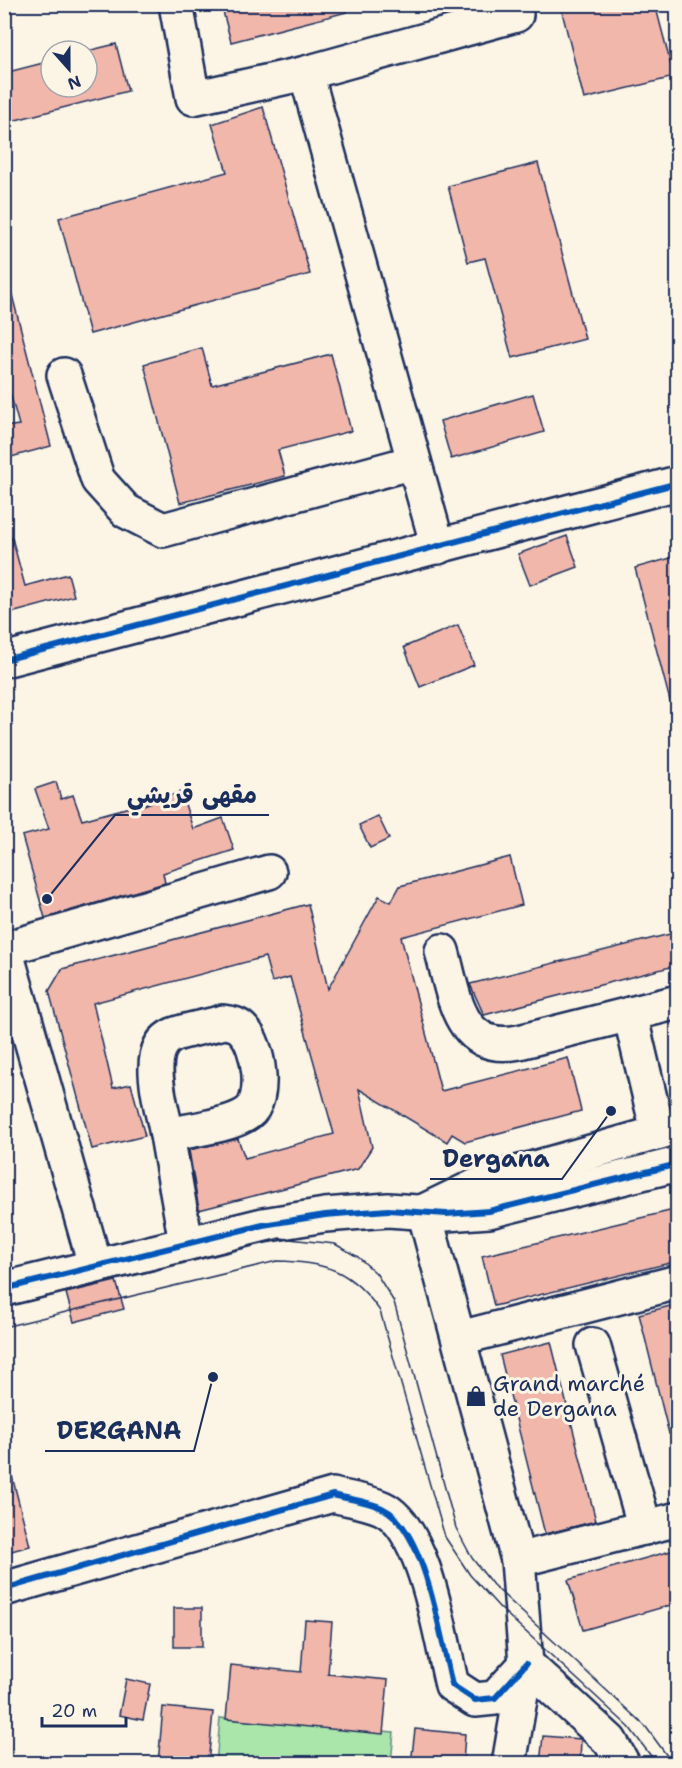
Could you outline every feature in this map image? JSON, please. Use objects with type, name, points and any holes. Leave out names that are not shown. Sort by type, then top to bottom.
[{"type":"street","points":[[176,4],[194,98],[306,73],[516,15],[515,4]]},
{"type":"street","points":[[306,73],[438,547]]},
{"type":"street","points":[[64,375],[98,480],[126,511],[163,530],[414,462]]},
{"type":"street","points":[[4,660],[678,483]]},
{"type":"street","points":[[85,1268],[5,948],[269,872]]},
{"type":"street","points":[[442,951],[461,1016],[467,1027],[485,1041],[508,1044],[678,1002]]},
{"type":"street","points":[[424,1211],[482,1183],[668,1129],[630,1014]]},
{"type":"street","points":[[4,1029],[85,1268]]},
{"type":"street","points":[[167,1136],[186,1243]]},
{"type":"street","points":[[4,1289],[263,1225],[325,1215],[388,1210],[446,1214],[489,1211],[678,1164]]},
{"type":"street","points":[[424,1211],[518,1560],[526,1664],[509,1764]]},
{"type":"street","points":[[460,1338],[678,1282]]},
{"type":"street","points":[[593,1345],[645,1528]]},
{"type":"street","points":[[4,1589],[333,1495],[384,1508],[408,1533],[421,1558],[452,1685],[475,1700],[495,1698],[526,1664]]},
{"type":"street","points":[[518,1560],[678,1519]]},
{"type":"street","points":[[526,1664],[610,1741],[623,1764]]},
{"type":"green space","points":[[220,1718],[394,1732],[391,1763],[216,1764]]},
{"type":"building","points":[[221,4],[346,4],[347,12],[231,42]]},
{"type":"building","points":[[560,4],[655,4],[674,77],[584,99]]},
{"type":"building","points":[[116,44],[128,91],[99,98],[99,48]]},
{"type":"building","points":[[39,64],[39,99],[97,99],[4,123],[4,73]]},
{"type":"building","points":[[263,107],[310,274],[90,334],[59,218],[227,172],[212,124]]},
{"type":"building","points":[[538,163],[585,339],[512,358],[485,258],[468,262],[448,186]]},
{"type":"building","points":[[11,291],[51,446],[4,459],[4,427],[19,425],[4,371],[4,292]]},
{"type":"building","points":[[202,348],[212,385],[331,354],[351,431],[278,450],[285,476],[180,503],[144,364]]},
{"type":"building","points":[[533,394],[544,432],[451,459],[440,421]]},
{"type":"building","points":[[567,536],[578,567],[530,585],[518,554]]},
{"type":"building","points":[[12,538],[25,586],[68,574],[74,596],[4,615],[4,539]]},
{"type":"building","points":[[678,556],[678,700],[670,701],[635,568]]},
{"type":"building","points":[[458,625],[474,665],[420,687],[404,647]]},
{"type":"building","points":[[56,782],[61,799],[73,795],[82,820],[144,803],[144,805],[181,792],[193,829],[223,818],[234,850],[163,873],[165,883],[45,918],[22,836],[49,829],[35,789]]},
{"type":"building","points":[[378,816],[389,839],[370,848],[359,825]]},
{"type":"building","points":[[510,857],[522,905],[401,937],[441,1091],[568,1058],[581,1111],[465,1142],[452,1134],[447,1142],[359,1089],[372,1147],[358,1169],[199,1210],[189,1150],[238,1139],[245,1158],[334,1134],[290,977],[272,982],[265,957],[93,1003],[113,1088],[131,1084],[145,1136],[92,1149],[49,991],[62,969],[308,904],[328,989],[379,896],[391,902],[400,886]]},
{"type":"building","points":[[678,932],[678,965],[484,1015],[470,984]]},
{"type":"building","points":[[678,1209],[678,1261],[494,1306],[482,1256]]},
{"type":"building","points":[[116,1281],[124,1309],[74,1322],[66,1293]]},
{"type":"building","points":[[678,1304],[678,1433],[669,1434],[639,1314]]},
{"type":"building","points":[[551,1342],[596,1521],[545,1534],[500,1355]]},
{"type":"building","points":[[12,1476],[30,1546],[4,1553],[4,1477]]},
{"type":"building","points":[[678,1549],[678,1603],[583,1630],[568,1580]]},
{"type":"building","points":[[174,1608],[202,1608],[202,1647],[174,1647]]},
{"type":"building","points":[[305,1620],[332,1622],[328,1674],[388,1680],[383,1734],[226,1719],[231,1665],[301,1672]]},
{"type":"building","points":[[126,1679],[150,1684],[143,1720],[119,1715]]},
{"type":"building","points":[[163,1707],[213,1712],[208,1764],[158,1764]]},
{"type":"building","points":[[415,1729],[465,1734],[463,1764],[411,1764]]},
{"type":"building","points":[[543,1736],[581,1739],[580,1764],[540,1764]]},
{"type":"tram line","points":[[4,1307],[280,1238],[335,1244],[358,1257],[376,1273],[394,1302],[456,1528],[472,1558],[493,1585],[646,1727],[673,1764]]},
{"type":"tram line","points":[[4,1327],[277,1261],[310,1263],[348,1277],[359,1286],[380,1311],[445,1537],[470,1575],[500,1608],[629,1727],[657,1764]]},
{"type":"cycle path","points":[[4,660],[678,483]]},
{"type":"cycle path","points":[[4,1289],[263,1225],[325,1215],[388,1210],[446,1214],[489,1211],[678,1164]]},
{"type":"cycle path","points":[[4,1589],[333,1495],[382,1508],[397,1520],[410,1538],[421,1561],[437,1615],[452,1685],[475,1700],[495,1698],[526,1664]]},
{"type":"place","name":"مقهى قريشي","points":[[47,899]]},
{"type":"place","name":"Dergana","points":[[611,1111]]},
{"type":"place","name":"DERGANA","points":[[213,1377]]},
{"type":"place","name":"Grand marché de Dergana","points":[[476,1396]]}]
